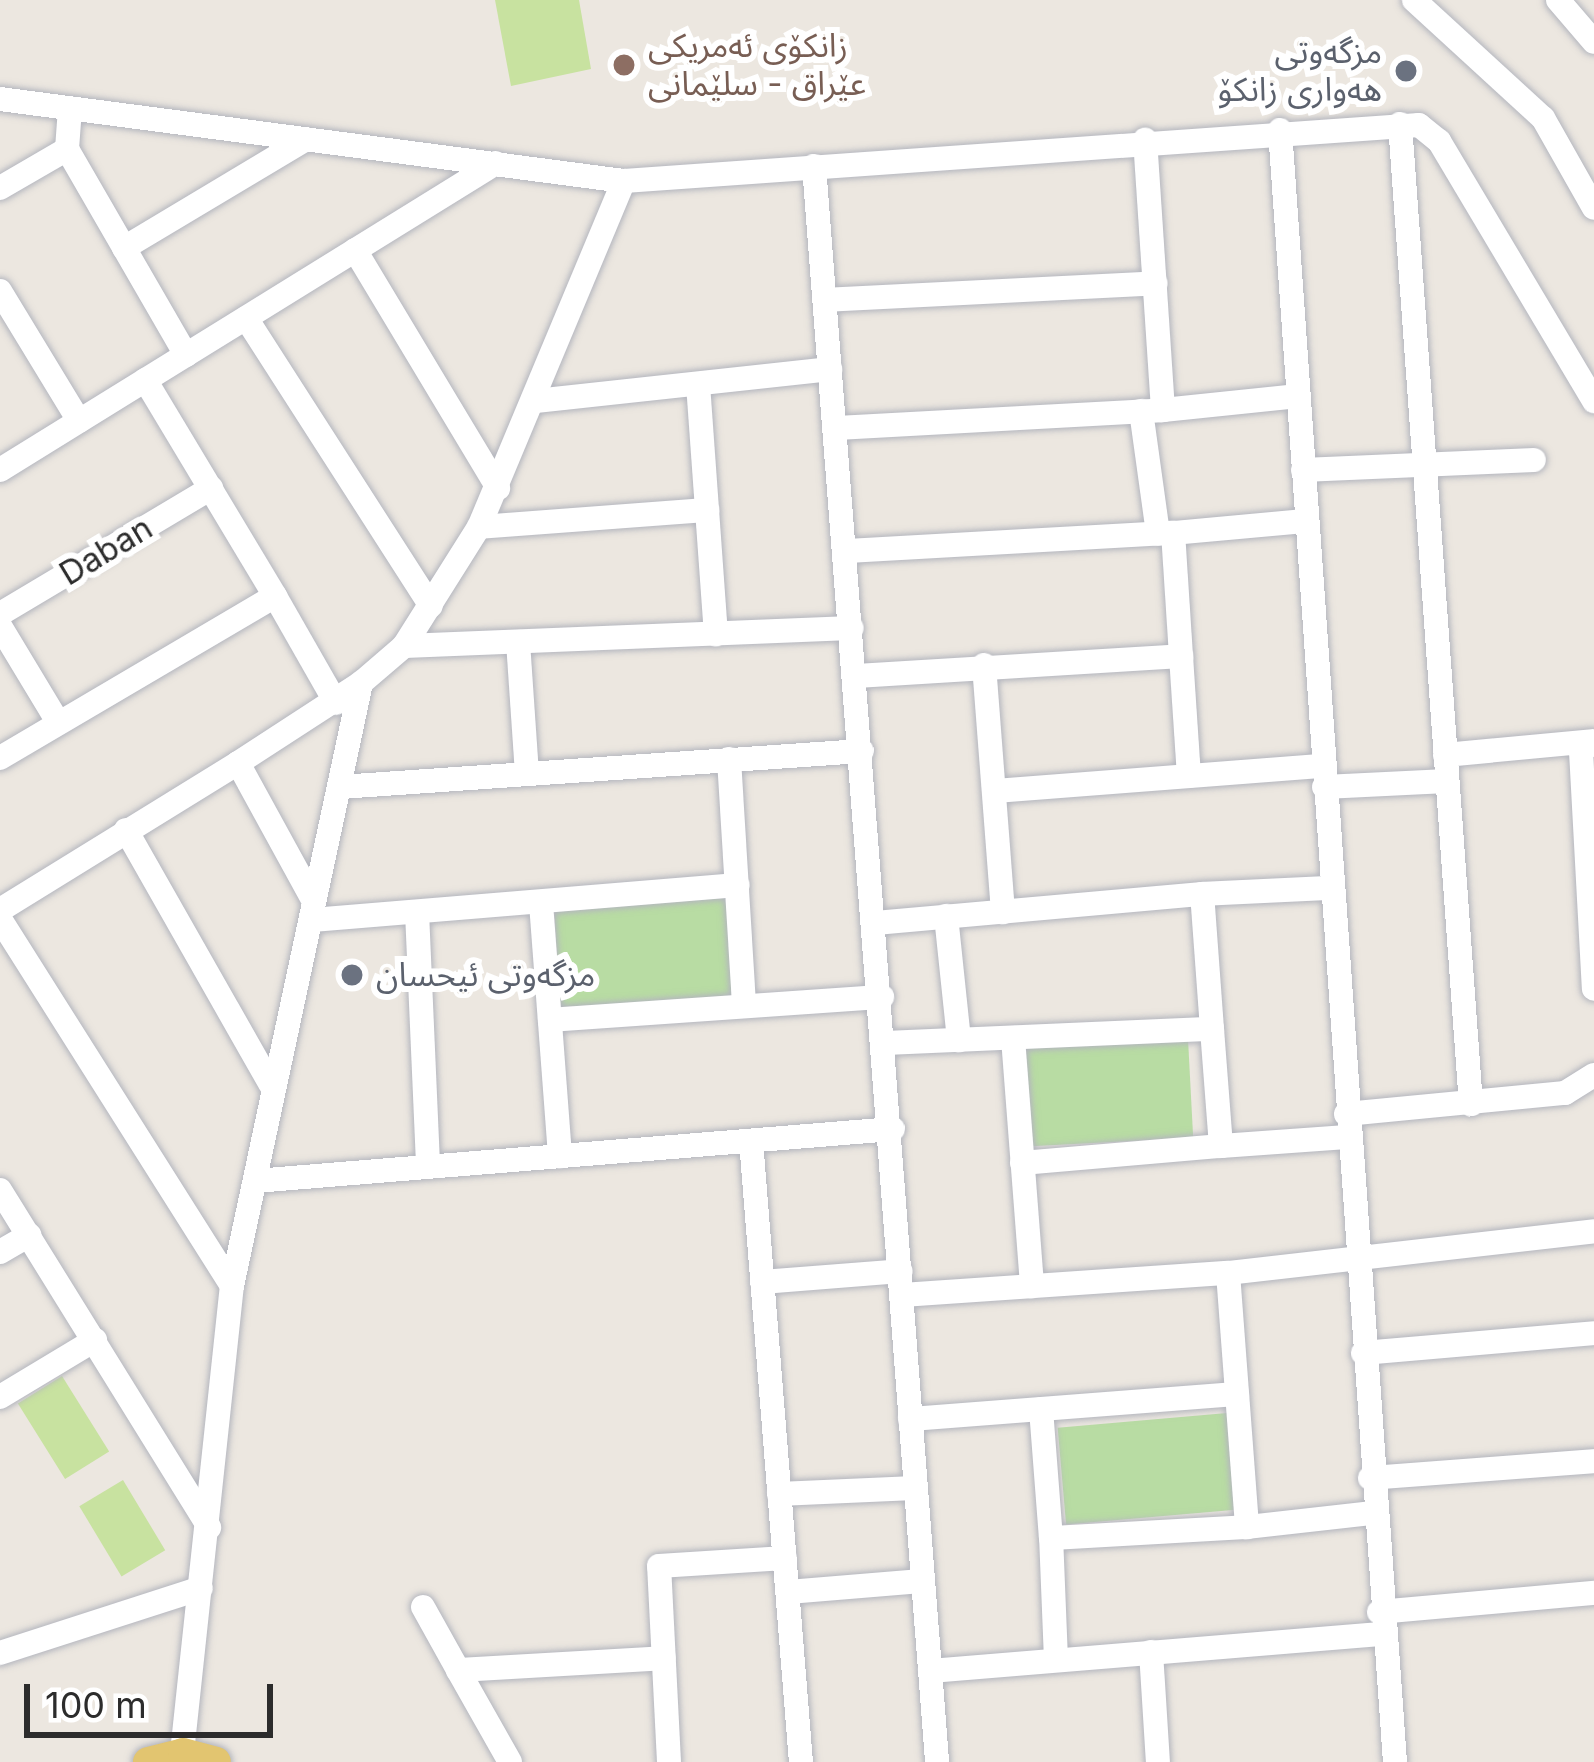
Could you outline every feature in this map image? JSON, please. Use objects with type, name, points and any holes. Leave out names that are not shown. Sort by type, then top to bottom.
[{"type":"main road","points":[[148,1762],[182,1757],[216,1762]]},
{"type":"street","points":[[1414,0],[1543,118],[1594,208]]},
{"type":"street","points":[[1558,0],[1594,42]]},
{"type":"street","points":[[0,99],[624,181],[1280,130],[1400,124],[1427,128],[1594,401]]},
{"type":"street","points":[[70,108],[68,149],[185,355]]},
{"type":"street","points":[[1400,124],[1472,1105]]},
{"type":"street","points":[[1280,130],[1372,1513],[1395,1762]]},
{"type":"street","points":[[124,248],[306,139]]},
{"type":"street","points":[[1145,140],[1156,283],[1152,411],[1181,656],[1189,776]]},
{"type":"street","points":[[0,188],[68,149]]},
{"type":"street","points":[[0,470],[496,163]]},
{"type":"street","points":[[814,166],[893,1129],[914,1488],[937,1762]]},
{"type":"street","points":[[232,1286],[0,914],[126,830],[336,703],[404,646],[498,488],[624,181]]},
{"type":"street","points":[[355,250],[498,488]]},
{"type":"street","points":[[825,300],[1156,283]]},
{"type":"street","points":[[0,291],[8,321],[79,421]]},
{"type":"street","points":[[246,318],[431,607]]},
{"type":"street","points":[[536,401],[830,369]]},
{"type":"street","points":[[145,380],[336,703]]},
{"type":"street","points":[[698,384],[716,634]]},
{"type":"street","points":[[836,428],[1152,411],[1298,396]]},
{"type":"street","points":[[1303,470],[1534,460]]},
{"type":"street","name":"Daban","points":[[0,614],[211,488]]},
{"type":"street","points":[[478,527],[707,510]]},
{"type":"street","points":[[845,551],[1166,534],[1306,521]]},
{"type":"street","points":[[0,758],[275,596]]},
{"type":"street","points":[[0,626],[58,722]]},
{"type":"street","points":[[404,646],[852,628]]},
{"type":"street","points":[[518,642],[527,775]]},
{"type":"street","points":[[856,676],[1181,656]]},
{"type":"street","points":[[984,665],[1004,912]]},
{"type":"street","points":[[182,1757],[232,1286],[270,1084],[313,911],[361,683]]},
{"type":"street","points":[[995,791],[1189,776],[1323,777],[1446,768],[1593,741]]},
{"type":"street","points":[[1593,741],[1581,751],[1594,989]]},
{"type":"street","points":[[340,787],[862,751]]},
{"type":"street","points":[[729,759],[744,1006]]},
{"type":"street","points":[[238,763],[313,911]]},
{"type":"street","points":[[126,830],[270,1084]]},
{"type":"street","points":[[313,911],[417,912],[738,885]]},
{"type":"street","points":[[876,923],[1202,894],[1331,888]]},
{"type":"street","points":[[1202,894],[1221,1146]]},
{"type":"street","points":[[541,903],[560,1156]]},
{"type":"street","points":[[417,912],[428,1167]]},
{"type":"street","points":[[946,916],[959,1040]]},
{"type":"street","points":[[550,1020],[882,997]]},
{"type":"street","points":[[886,1043],[1213,1029]]},
{"type":"street","points":[[1012,1038],[1032,1286]]},
{"type":"street","points":[[1022,1163],[1221,1146],[1565,1094],[1594,1075]]},
{"type":"street","points":[[255,1181],[893,1129]]},
{"type":"street","points":[[751,1141],[801,1762]]},
{"type":"street","points":[[0,1190],[209,1527]]},
{"type":"street","points":[[762,1282],[1032,1286],[1228,1273],[1357,1253],[1594,1231]]},
{"type":"street","points":[[0,1252],[30,1234]]},
{"type":"street","points":[[1228,1273],[1247,1527]]},
{"type":"street","points":[[1363,1353],[1594,1333]]},
{"type":"street","points":[[0,1397],[95,1340]]},
{"type":"street","points":[[910,1419],[1237,1394]]},
{"type":"street","points":[[1041,1409],[1056,1660]]},
{"type":"street","points":[[1370,1478],[1594,1461]]},
{"type":"street","points":[[779,1494],[914,1488]]},
{"type":"street","points":[[1052,1538],[1247,1527],[1372,1513]]},
{"type":"street","points":[[669,1762],[659,1566],[784,1558]]},
{"type":"street","points":[[788,1592],[922,1581]]},
{"type":"street","points":[[0,1653],[201,1588]]},
{"type":"street","points":[[930,1671],[1151,1652],[1594,1593]]},
{"type":"street","points":[[423,1606],[510,1762]]},
{"type":"street","points":[[1151,1652],[1158,1762]]},
{"type":"street","points":[[458,1670],[664,1658]]},
{"type":"green space","points":[[495,0],[579,0],[591,69],[511,86]]},
{"type":"green space","points":[[728,898],[733,998],[559,1007],[554,907]]},
{"type":"green space","points":[[1188,1039],[1193,1138],[1026,1147],[1021,1048]]},
{"type":"green space","points":[[62,1376],[109,1451],[65,1479],[18,1404]]},
{"type":"green space","points":[[1227,1413],[1235,1510],[1066,1524],[1058,1428]]},
{"type":"green space","points":[[123,1480],[165,1550],[122,1577],[79,1506]]},
{"type":"place","name":"زانکۆی ئەمریکی عێراق - سلێمانی","points":[[624,65]]},
{"type":"place","name":"مزگەوتی هەواری زانکۆ","points":[[1406,71]]},
{"type":"place","name":"مزگەوتی ئیحسان","points":[[352,975]]}]
